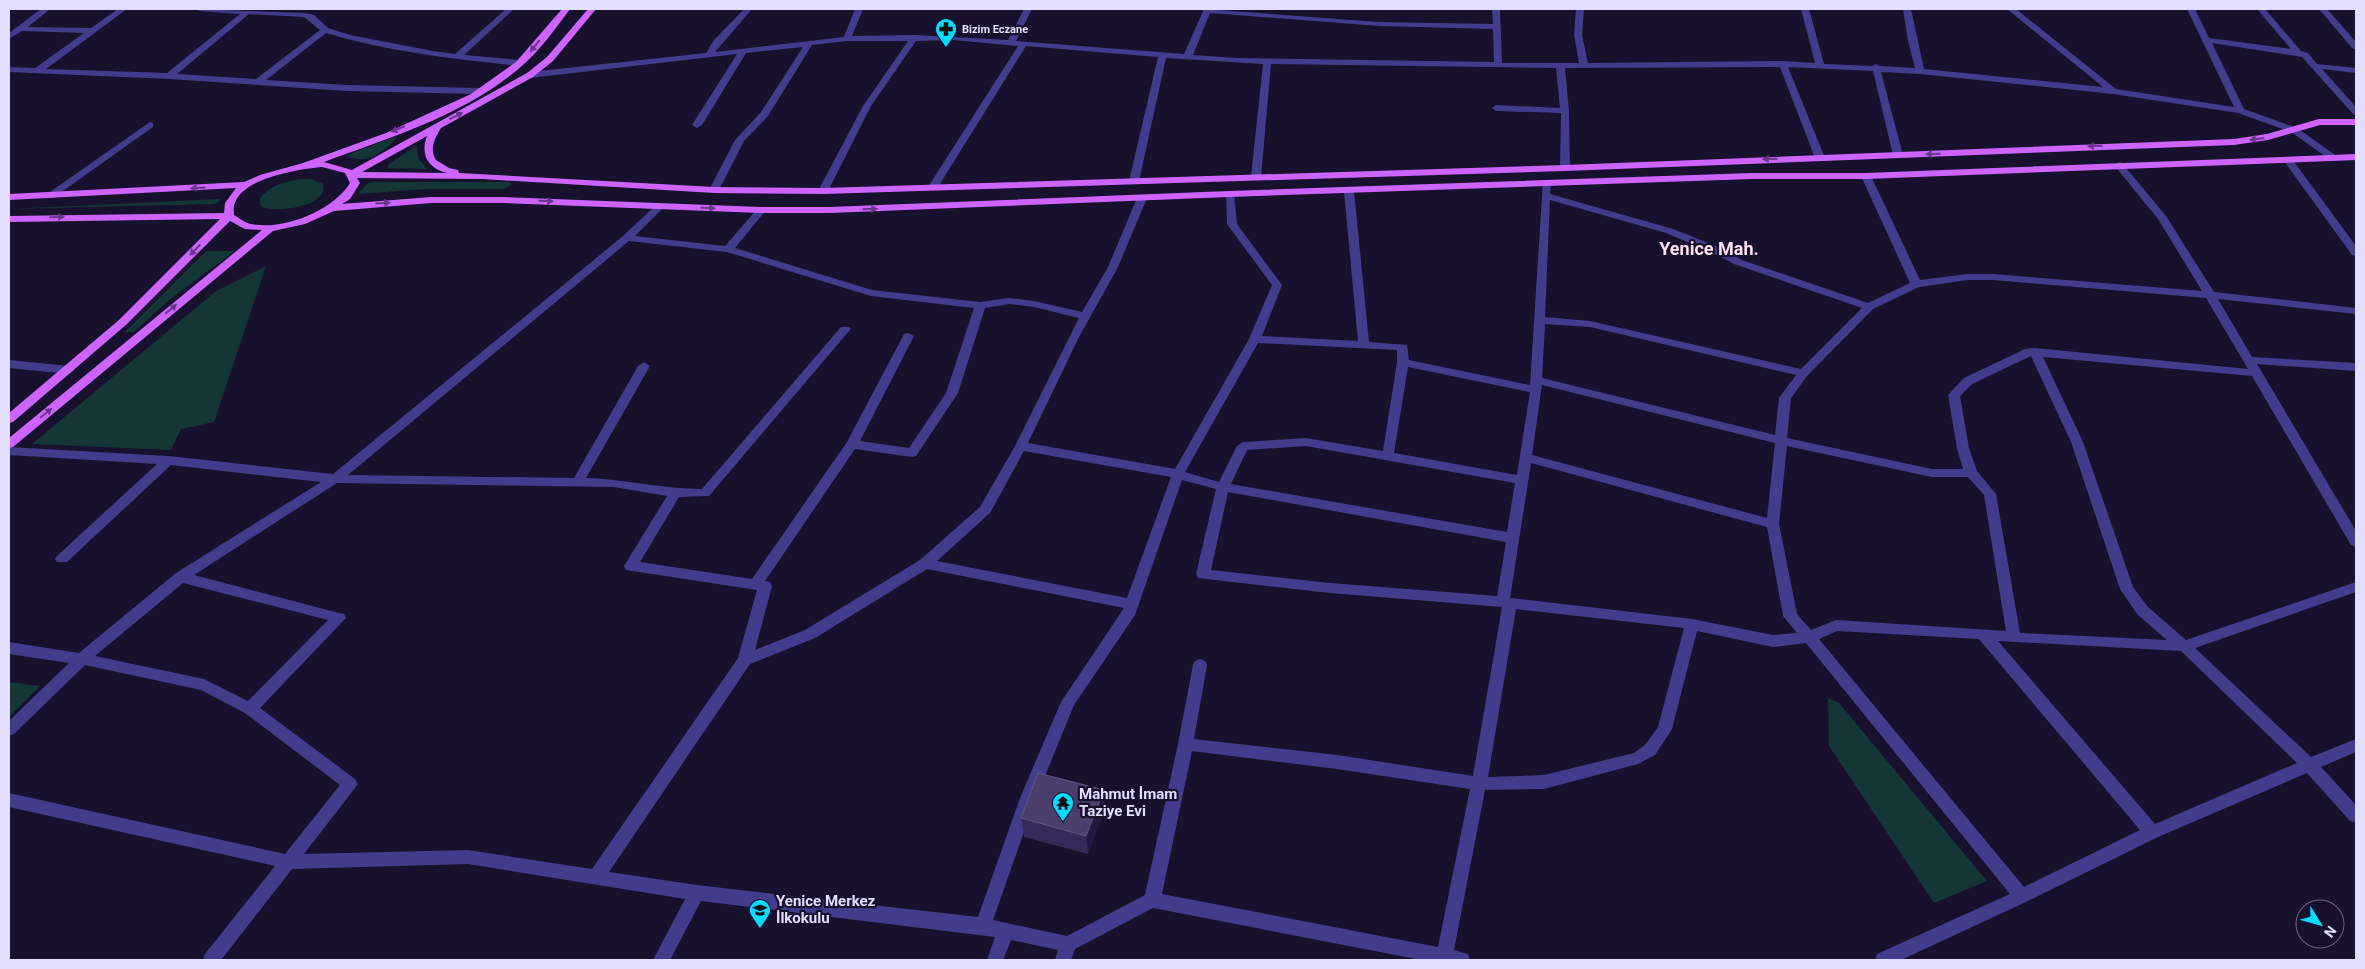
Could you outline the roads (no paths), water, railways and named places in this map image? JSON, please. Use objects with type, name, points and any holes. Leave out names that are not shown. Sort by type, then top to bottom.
[{"type":"main road","points":[[9,419],[69,370],[123,322],[229,216],[229,204],[247,186],[275,172],[307,165],[434,114],[479,91],[520,63],[566,9]]},
{"type":"main road","points":[[353,174],[530,75],[550,59],[592,9]]},
{"type":"main road","points":[[307,165],[335,166],[353,174],[482,176],[714,190],[822,191],[1565,168],[2234,142],[2268,138],[2319,122],[2356,122]]},
{"type":"main road","points":[[437,126],[428,139],[427,151],[431,160],[438,167],[452,172],[482,176]]},
{"type":"main road","points":[[9,219],[229,216],[244,225],[272,227],[306,221],[335,208],[369,203],[449,200],[761,210],[944,207],[1349,190],[1546,190],[1752,176],[1866,176],[2356,157]]},
{"type":"main road","points":[[335,208],[353,191],[356,182],[353,174]]},
{"type":"main road","points":[[9,197],[247,186]]},
{"type":"main road","points":[[9,444],[272,227]]},
{"type":"street","points":[[9,37],[46,9]]},
{"type":"street","points":[[37,71],[123,9]]},
{"type":"street","points":[[200,9],[305,15],[312,17],[325,30],[348,37],[456,57],[520,63]]},
{"type":"street","points":[[305,15],[312,9]]},
{"type":"street","points":[[456,57],[510,9]]},
{"type":"street","points":[[708,55],[716,42],[748,9]]},
{"type":"street","points":[[847,39],[858,9]]},
{"type":"street","points":[[1011,42],[1028,9]]},
{"type":"street","points":[[1187,58],[1208,9],[1379,24],[1498,27]]},
{"type":"street","points":[[1496,9],[1498,65]]},
{"type":"street","points":[[1580,9],[1578,35],[1584,65]]},
{"type":"street","points":[[1805,9],[1820,65]]},
{"type":"street","points":[[1907,9],[1912,41],[1920,71]]},
{"type":"street","points":[[2011,9],[2113,91]]},
{"type":"street","points":[[2191,9],[2240,111]]},
{"type":"street","points":[[2262,9],[2298,53]]},
{"type":"street","points":[[2323,9],[2356,47]]},
{"type":"street","points":[[169,76],[247,12]]},
{"type":"street","points":[[22,29],[94,31]]},
{"type":"street","points":[[257,83],[325,30]]},
{"type":"street","points":[[530,75],[847,39],[915,37],[1011,42],[1187,58],[1267,62],[1560,66],[1783,64],[1876,67],[2113,91],[2240,111],[2294,130],[2335,159]]},
{"type":"street","points":[[822,191],[867,106],[915,37]]},
{"type":"street","points":[[2206,40],[2305,55],[2356,112]]},
{"type":"street","points":[[714,190],[740,140],[765,114],[809,43]]},
{"type":"street","points":[[933,187],[1024,43]]},
{"type":"street","points":[[697,125],[743,51]]},
{"type":"street","points":[[1134,181],[1162,56]]},
{"type":"street","points":[[1256,177],[1267,62]]},
{"type":"street","points":[[1783,64],[1820,158]]},
{"type":"street","points":[[1560,66],[1564,111],[1565,168]]},
{"type":"street","points":[[2314,66],[2356,70]]},
{"type":"street","points":[[1876,67],[1898,155]]},
{"type":"street","points":[[9,70],[169,76],[257,83],[479,91]]},
{"type":"street","points":[[1496,108],[1564,111]]},
{"type":"street","points":[[50,196],[150,125]]},
{"type":"street","points":[[2289,161],[2356,253]]},
{"type":"street","points":[[2119,165],[2162,218],[2210,295],[2356,542]]},
{"type":"street","points":[[1866,176],[1916,284]]},
{"type":"street","points":[[1349,190],[1364,344]]},
{"type":"street","points":[[1445,959],[1479,784],[1507,602],[1513,538],[1536,385],[1546,190],[1719,250],[1738,262],[1869,306]]},
{"type":"street","points":[[983,926],[1028,798],[1068,702],[1128,615],[1178,474],[1255,339],[1277,284],[1232,224],[1229,194]]},
{"type":"street","points":[[745,660],[810,634],[925,564],[985,510],[1021,446],[1085,316],[1113,267],[1142,198]]},
{"type":"street","points":[[9,730],[82,659],[181,576],[335,479],[627,238],[660,206]]},
{"type":"street","points":[[728,249],[761,210]]},
{"type":"street","points":[[627,238],[728,249],[871,293],[980,305],[1017,302],[1085,316]]},
{"type":"street","points":[[2022,896],[1790,616],[1773,524],[1779,440],[1785,398],[1803,373],[1869,306],[1916,284],[1968,277],[1994,277],[2210,295],[2356,310]]},
{"type":"street","points":[[852,444],[912,452],[952,393],[980,305]]},
{"type":"street","points":[[1539,320],[1590,324],[1803,373]]},
{"type":"street","points":[[9,451],[168,460],[335,479],[614,483],[675,493],[705,493],[845,329]]},
{"type":"street","points":[[756,584],[852,444],[908,336]]},
{"type":"street","points":[[1255,339],[1403,347],[1403,362],[1388,455]]},
{"type":"street","points":[[2014,638],[1990,494],[1970,473],[1963,448],[1954,396],[1968,381],[2029,352],[2255,373]]},
{"type":"street","points":[[2035,352],[2079,447],[2127,589],[2143,611],[2184,646],[2310,766],[2356,816]]},
{"type":"street","points":[[2248,360],[2356,367]]},
{"type":"street","points":[[1403,362],[1536,385],[1932,473],[1970,473]]},
{"type":"street","points":[[9,364],[69,370]]},
{"type":"street","points":[[578,482],[644,366]]},
{"type":"street","points":[[1521,480],[1306,442],[1243,446],[1223,488],[1203,574],[1330,588],[1507,602],[1692,624],[1773,641],[1809,637],[1836,625],[1983,634],[2014,638],[2184,646],[2356,587]]},
{"type":"street","points":[[1021,446],[1178,474],[1223,488],[1513,538]]},
{"type":"street","points":[[1525,457],[1773,524]]},
{"type":"street","points":[[62,559],[168,460]]},
{"type":"street","points":[[595,878],[745,660],[765,586],[631,566],[675,493]]},
{"type":"street","points":[[925,564],[1132,604]]},
{"type":"street","points":[[181,576],[339,618],[250,709]]},
{"type":"street","points":[[1186,744],[1337,762],[1479,784],[1544,782],[1638,758],[1650,750],[1665,729],[1692,624]]},
{"type":"street","points":[[1983,634],[2152,832]]},
{"type":"street","points":[[9,648],[82,659],[204,685],[250,709],[350,784],[211,960]]},
{"type":"street","points":[[1152,900],[1186,744],[1200,666]]},
{"type":"street","points":[[1883,960],[2022,896],[2152,832],[2356,745]]},
{"type":"street","points":[[9,800],[290,862],[468,857],[697,893],[983,926],[1006,931],[1066,952],[1152,900],[1445,959],[1462,960]]},
{"type":"street","points":[[661,960],[697,893]]},
{"type":"street","points":[[995,960],[1006,931]]},
{"type":"place","name":"Bizim Eczane","points":[[946,48]]},
{"type":"place","name":"Mahmut İmam Taziye Evi","points":[[1063,822]]},
{"type":"place","name":"Yenice Merkez İlkokulu","points":[[760,929]]},
{"type":"district","name":"Yenice Mah.","points":[[1709,248]]}]
